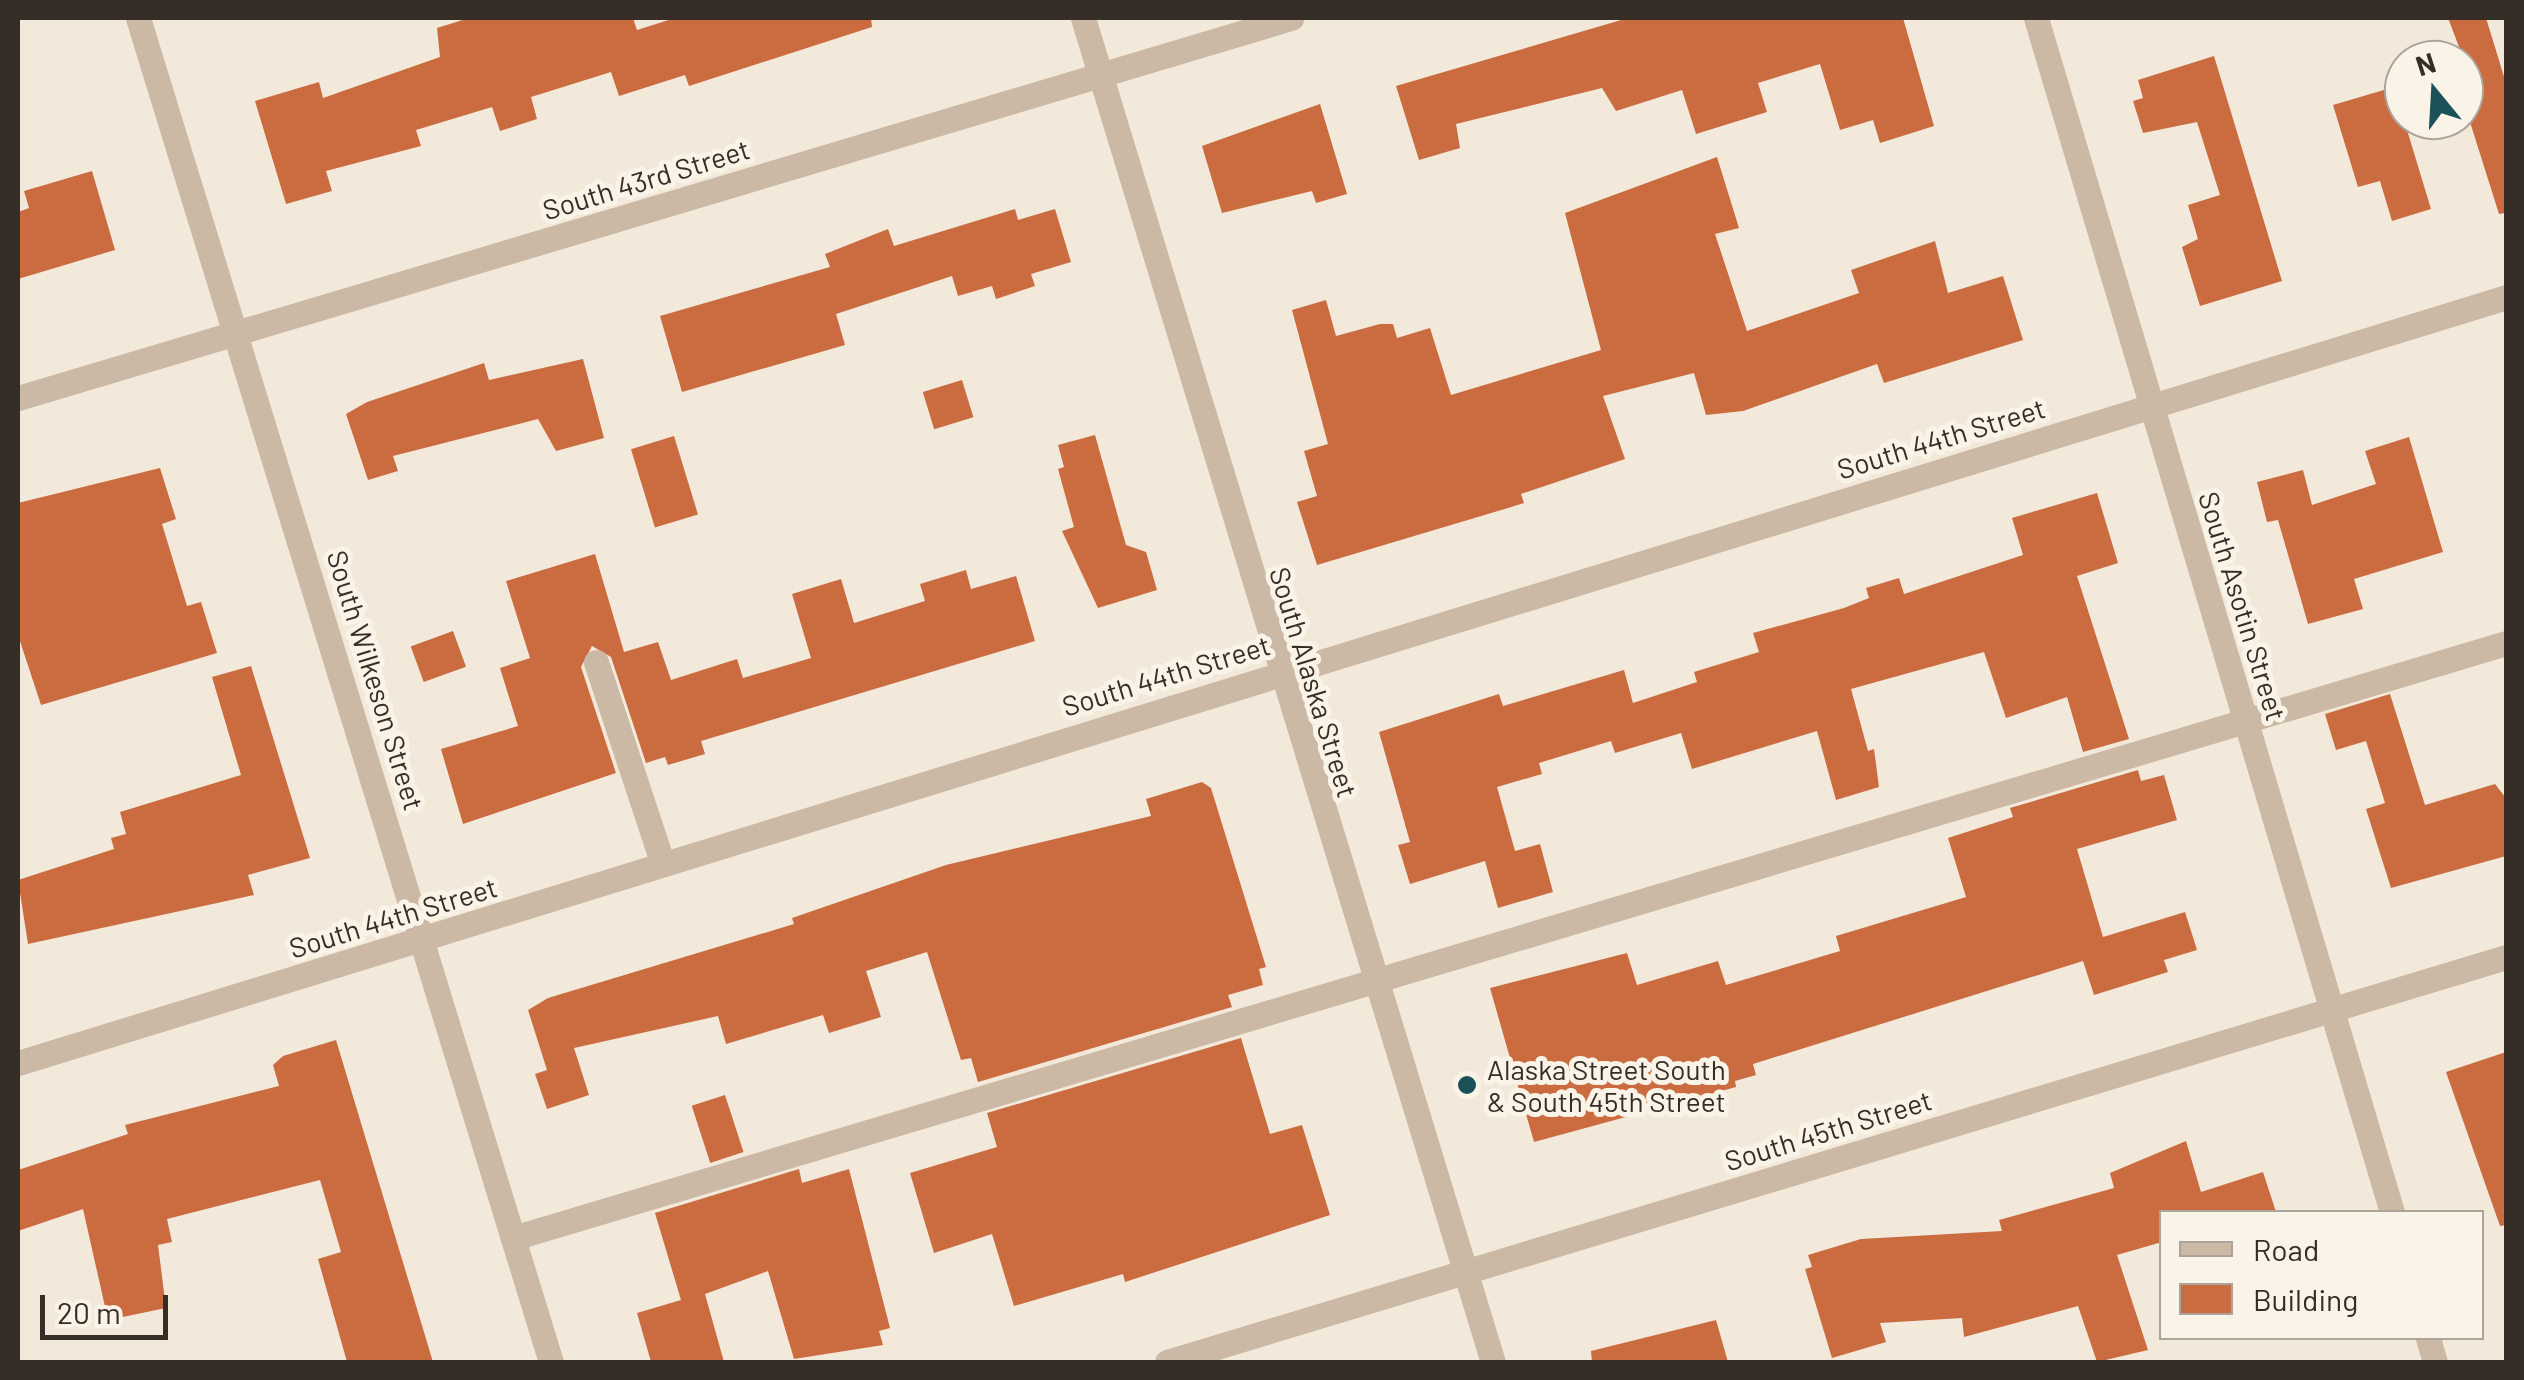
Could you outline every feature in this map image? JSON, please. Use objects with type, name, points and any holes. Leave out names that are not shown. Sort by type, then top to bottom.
[{"type":"street","name":"South Wilkeson Street","points":[[138,18],[240,332],[551,1362]]},
{"type":"street","name":"South Alaska Street","points":[[1084,18],[1279,671],[1493,1362]]},
{"type":"street","name":"South 43rd Street","points":[[18,398],[1291,18]]},
{"type":"street","name":"South Asotin Street","points":[[2036,18],[2391,1210]]},
{"type":"street","name":"South 44th Street","points":[[18,1063],[1279,671],[2506,297]]},
{"type":"street","points":[[514,1238],[2506,642]]},
{"type":"street","points":[[596,662],[664,864]]},
{"type":"street","name":"South 45th Street","points":[[1167,1362],[2506,956]]},
{"type":"building","points":[[469,18],[633,18],[637,30],[675,18],[871,18],[872,27],[689,86],[685,75],[619,96],[611,72],[531,97],[537,119],[500,131],[492,107],[416,130],[421,146],[326,171],[332,191],[286,204],[255,101],[319,82],[323,98],[440,57],[437,28]]},
{"type":"building","points":[[1628,18],[1903,18],[1934,126],[1880,143],[1873,120],[1840,130],[1820,64],[1758,83],[1767,112],[1696,134],[1682,90],[1616,111],[1602,88],[1456,124],[1460,148],[1419,160],[1396,86]]},
{"type":"building","points":[[2448,18],[2486,18],[2506,83],[2506,213],[2499,214],[2476,140],[2484,140],[2484,40],[2456,40]]},
{"type":"building","points":[[2214,56],[2282,281],[2200,306],[2182,247],[2198,239],[2188,205],[2220,195],[2197,122],[2143,133],[2133,101],[2143,98],[2138,80]]},
{"type":"building","points":[[2384,90],[2384,140],[2410,140],[2431,209],[2392,221],[2380,181],[2358,187],[2333,105]]},
{"type":"building","points":[[1320,104],[1347,194],[1316,203],[1312,191],[1222,213],[1202,146]]},
{"type":"building","points":[[1717,157],[1739,228],[1715,234],[1747,331],[1859,293],[1851,270],[1935,241],[1948,293],[2003,276],[2023,340],[1884,383],[1877,364],[1743,411],[1706,415],[1694,373],[1603,396],[1625,459],[1521,494],[1524,503],[1317,565],[1297,502],[1317,496],[1304,451],[1328,444],[1292,310],[1326,300],[1336,336],[1380,324],[1393,324],[1397,338],[1430,328],[1451,395],[1601,350],[1565,213]]},
{"type":"building","points":[[92,171],[115,250],[18,279],[18,212],[29,208],[24,191]]},
{"type":"building","points":[[1015,209],[1018,220],[1055,209],[1071,262],[1031,274],[1035,286],[996,299],[992,286],[958,296],[952,276],[836,314],[845,345],[682,392],[660,316],[830,267],[825,254],[888,229],[894,246]]},
{"type":"building","points":[[583,359],[604,438],[556,451],[538,419],[393,456],[398,471],[368,480],[346,414],[367,402],[484,363],[489,380]]},
{"type":"building","points":[[962,380],[973,417],[934,429],[923,392]]},
{"type":"building","points":[[1095,435],[1126,545],[1146,552],[1157,590],[1098,608],[1062,531],[1074,527],[1058,469],[1064,467],[1058,445]]},
{"type":"building","points":[[674,436],[698,514],[655,528],[631,449]]},
{"type":"building","points":[[2409,437],[2443,552],[2354,579],[2363,609],[2308,624],[2278,520],[2267,522],[2257,482],[2303,470],[2312,505],[2376,484],[2365,451]]},
{"type":"building","points":[[160,468],[176,519],[162,524],[187,606],[201,602],[217,653],[41,705],[18,635],[18,503]]},
{"type":"building","points":[[2097,493],[2118,563],[2077,576],[2129,739],[2083,752],[2067,697],[2006,718],[1984,652],[1851,689],[1868,751],[1874,749],[1879,787],[1836,800],[1817,731],[1692,769],[1681,733],[1615,753],[1611,741],[1539,763],[1542,774],[1497,787],[1515,851],[1540,844],[1553,892],[1498,908],[1485,861],[1410,884],[1398,845],[1410,842],[1379,732],[1499,694],[1503,706],[1624,670],[1633,703],[1697,682],[1694,672],[1759,652],[1753,633],[1844,608],[1869,598],[1866,588],[1899,578],[1904,594],[2023,555],[2012,518]]},
{"type":"building","points":[[595,554],[624,652],[658,642],[671,680],[737,659],[743,678],[811,658],[792,594],[841,579],[854,623],[925,601],[920,584],[966,570],[971,589],[1016,576],[1035,641],[701,741],[705,754],[668,765],[665,757],[646,763],[611,657],[592,646],[581,667],[616,773],[463,824],[441,749],[518,726],[500,668],[530,658],[506,581]]},
{"type":"building","points":[[453,631],[466,667],[424,682],[411,646]]},
{"type":"building","points":[[251,666],[310,858],[248,875],[254,895],[28,944],[18,880],[114,849],[111,838],[126,834],[120,812],[241,775],[212,677]]},
{"type":"building","points":[[2390,694],[2425,805],[2495,784],[2506,798],[2506,856],[2391,888],[2366,809],[2385,803],[2366,741],[2336,750],[2325,714]]},
{"type":"building","points":[[2138,770],[2141,781],[2164,775],[2177,820],[2077,849],[2103,937],[2185,912],[2197,950],[2164,960],[2168,972],[2094,995],[2083,961],[1753,1064],[1756,1075],[1735,1081],[1736,1087],[1534,1142],[1490,988],[1627,953],[1637,985],[1718,961],[1726,985],[1840,951],[1836,936],[1966,897],[1948,838],[2013,817],[2010,808]]},
{"type":"building","points":[[1202,782],[1211,788],[1266,967],[1259,969],[1263,985],[1228,995],[1232,1007],[978,1082],[971,1058],[961,1060],[927,952],[866,971],[881,1017],[829,1033],[823,1015],[726,1044],[718,1016],[574,1048],[589,1095],[547,1109],[535,1074],[547,1070],[528,1010],[548,998],[794,924],[792,918],[946,865],[1151,816],[1146,799]]},
{"type":"building","points":[[1241,1038],[1270,1134],[1302,1125],[1330,1215],[1125,1282],[1123,1274],[1014,1306],[992,1234],[934,1253],[910,1173],[997,1147],[987,1113]]},
{"type":"building","points":[[336,1040],[433,1362],[347,1362],[318,1259],[341,1252],[320,1180],[167,1219],[172,1242],[158,1245],[166,1308],[108,1320],[83,1209],[18,1231],[18,1170],[128,1134],[125,1125],[279,1086],[273,1065],[283,1056]]},
{"type":"building","points":[[2506,1052],[2506,1225],[2500,1226],[2446,1072]]},
{"type":"building","points":[[725,1095],[744,1152],[710,1163],[692,1106]]},
{"type":"building","points":[[2186,1141],[2201,1192],[2263,1172],[2275,1210],[2159,1210],[2159,1243],[2117,1255],[2148,1350],[2097,1362],[2078,1306],[1964,1337],[1962,1318],[1880,1323],[1886,1342],[1832,1358],[1805,1269],[1812,1267],[1808,1255],[1861,1239],[2002,1231],[1999,1220],[2114,1188],[2110,1173]]},
{"type":"building","points":[[799,1169],[802,1183],[849,1169],[890,1328],[879,1331],[883,1345],[794,1359],[768,1271],[705,1294],[724,1362],[651,1362],[637,1313],[681,1300],[655,1213]]},
{"type":"building","points":[[1716,1320],[1728,1362],[1592,1362],[1591,1351]]},
{"type":"place","name":"Alaska Street South & South 45th Street","points":[[1467,1085]]}]
